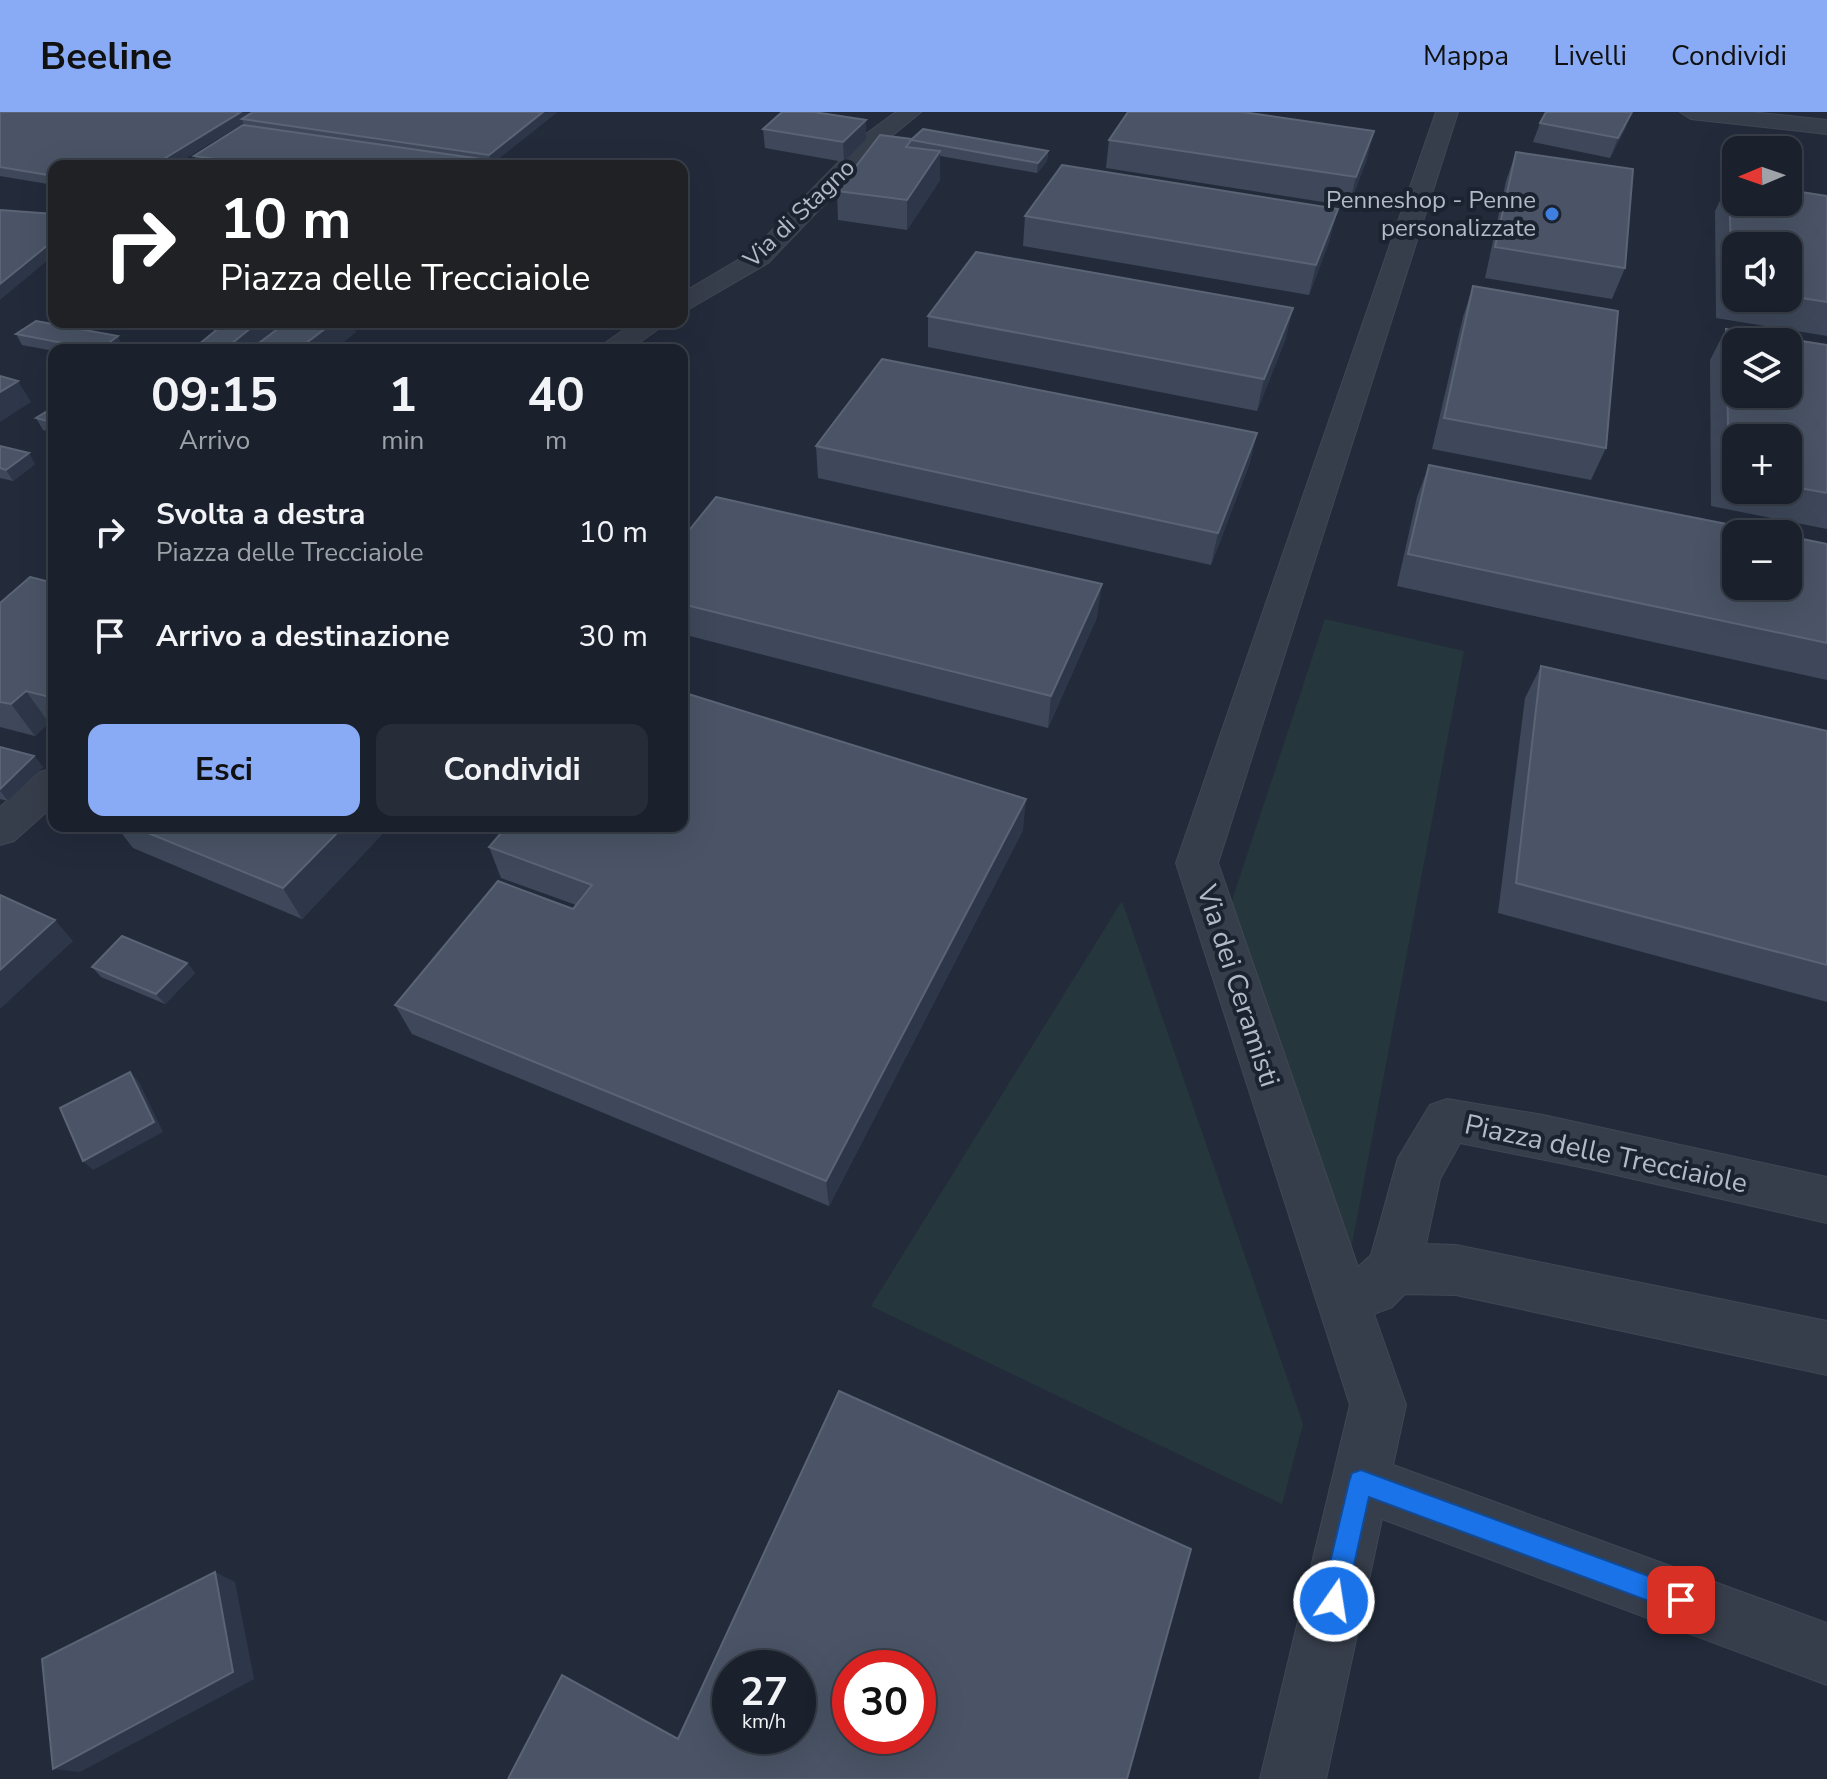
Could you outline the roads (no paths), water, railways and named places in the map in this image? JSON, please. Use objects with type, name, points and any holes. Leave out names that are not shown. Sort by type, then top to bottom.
[{"type":"street","name":"Via di Stagno","points":[[688,301],[759,258],[874,139],[910,112]]},
{"type":"street","name":"Via dei Ceramisti","points":[[1293,1779],[1378,1405],[1197,863],[1447,112]]},
{"type":"street","points":[[1691,112],[1827,127]]},
{"type":"street","points":[[619,344],[644,328]]},
{"type":"street","points":[[0,830],[48,787]]},
{"type":"street","name":"Piazza delle Trecciaiole","points":[[1394,1269],[1416,1174],[1447,1120],[1523,1131],[1704,1175],[1827,1200]]},
{"type":"street","points":[[1347,1313],[1394,1269],[1456,1270],[1827,1348]]},
{"type":"street","points":[[1361,1482],[1827,1654]]},
{"type":"place","name":"Penneshop - Penne personalizzate","points":[[1552,214]]}]
